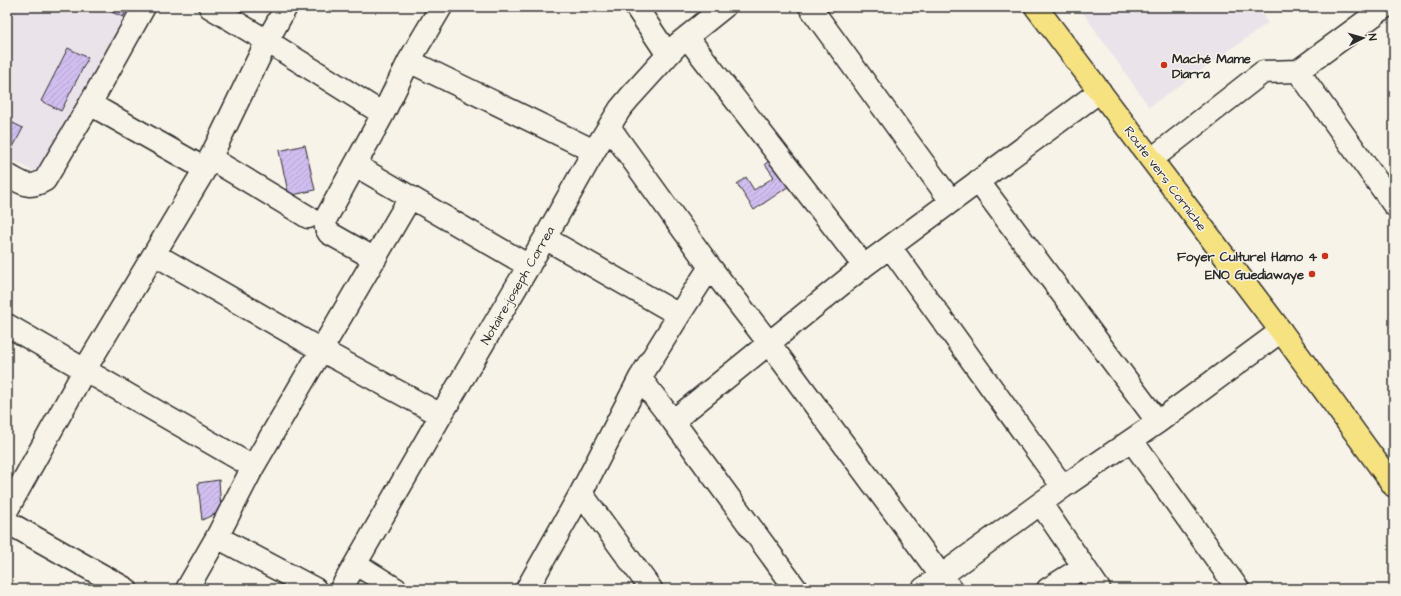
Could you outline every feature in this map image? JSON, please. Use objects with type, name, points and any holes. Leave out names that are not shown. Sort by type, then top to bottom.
[{"type":"main road","name":"Route vers Corniche","points":[[1036,7],[1281,331],[1394,486]]},
{"type":"street","points":[[7,175],[29,186],[37,185],[45,180],[90,104],[144,7]]},
{"type":"street","points":[[210,7],[383,114]]},
{"type":"street","points":[[7,510],[84,371],[208,163],[267,41],[286,7]]},
{"type":"street","points":[[375,259],[329,233],[326,228],[325,220],[383,114],[409,61],[441,7]]},
{"type":"street","points":[[636,7],[668,55]]},
{"type":"street","name":"Notaire-joseph Correa","points":[[342,589],[441,414],[609,127],[630,97],[668,55],[687,37],[724,7]]},
{"type":"street","points":[[810,7],[951,201]]},
{"type":"street","points":[[1152,160],[1263,72],[1298,71],[1385,7]]},
{"type":"street","points":[[687,37],[864,266]]},
{"type":"street","points":[[409,61],[594,151]]},
{"type":"street","points":[[1298,71],[1394,205]]},
{"type":"street","points":[[673,421],[864,266],[1100,91]]},
{"type":"street","points":[[90,104],[208,163],[308,217]]},
{"type":"street","points":[[609,127],[710,268],[769,343],[946,582]]},
{"type":"street","points":[[355,165],[529,266]]},
{"type":"street","points":[[978,181],[1158,422]]},
{"type":"street","points":[[187,589],[217,537],[253,467],[410,198]]},
{"type":"street","points":[[545,238],[679,315]]},
{"type":"street","points":[[890,247],[1063,487]]},
{"type":"street","points":[[154,254],[321,350],[441,414]]},
{"type":"street","points":[[527,589],[581,493],[640,378],[710,268]]},
{"type":"street","points":[[7,325],[84,371],[253,467]]},
{"type":"street","points":[[924,589],[946,582],[1063,487],[1132,441],[1281,331]]},
{"type":"street","points":[[640,378],[796,589]]},
{"type":"street","points":[[1132,441],[1238,589]]},
{"type":"street","points":[[581,493],[651,589]]},
{"type":"street","points":[[1041,504],[1099,589]]},
{"type":"street","points":[[7,522],[126,589]]},
{"type":"street","points":[[217,537],[315,589]]},
{"type":"street","points":[[356,564],[396,589]]},
{"type":"street","points":[[1048,589],[1083,566]]},
{"type":"shaded area","points":[[7,7],[137,7],[40,175],[7,157]]},
{"type":"shaded area","name":"Maché Mame Diarra","points":[[1079,7],[1257,7],[1268,23],[1149,107]]},
{"type":"building","points":[[111,7],[128,7],[123,17],[109,11]]},
{"type":"building","points":[[68,48],[88,58],[61,111],[41,101]]},
{"type":"building","points":[[7,120],[23,128],[11,151],[7,149]]},
{"type":"building","points":[[305,145],[315,190],[289,196],[279,151]]},
{"type":"building","points":[[774,157],[792,184],[754,210],[737,184],[746,177],[754,190],[774,177],[765,164]]},
{"type":"building","points":[[219,480],[221,511],[202,520],[198,483]]},
{"type":"place","name":"Maché Mame Diarra","points":[[1164,65]]},
{"type":"place","name":"Foyer Culturel Hamo 4","points":[[1325,256]]},
{"type":"place","name":"ENO Guediawaye","points":[[1312,274]]}]
